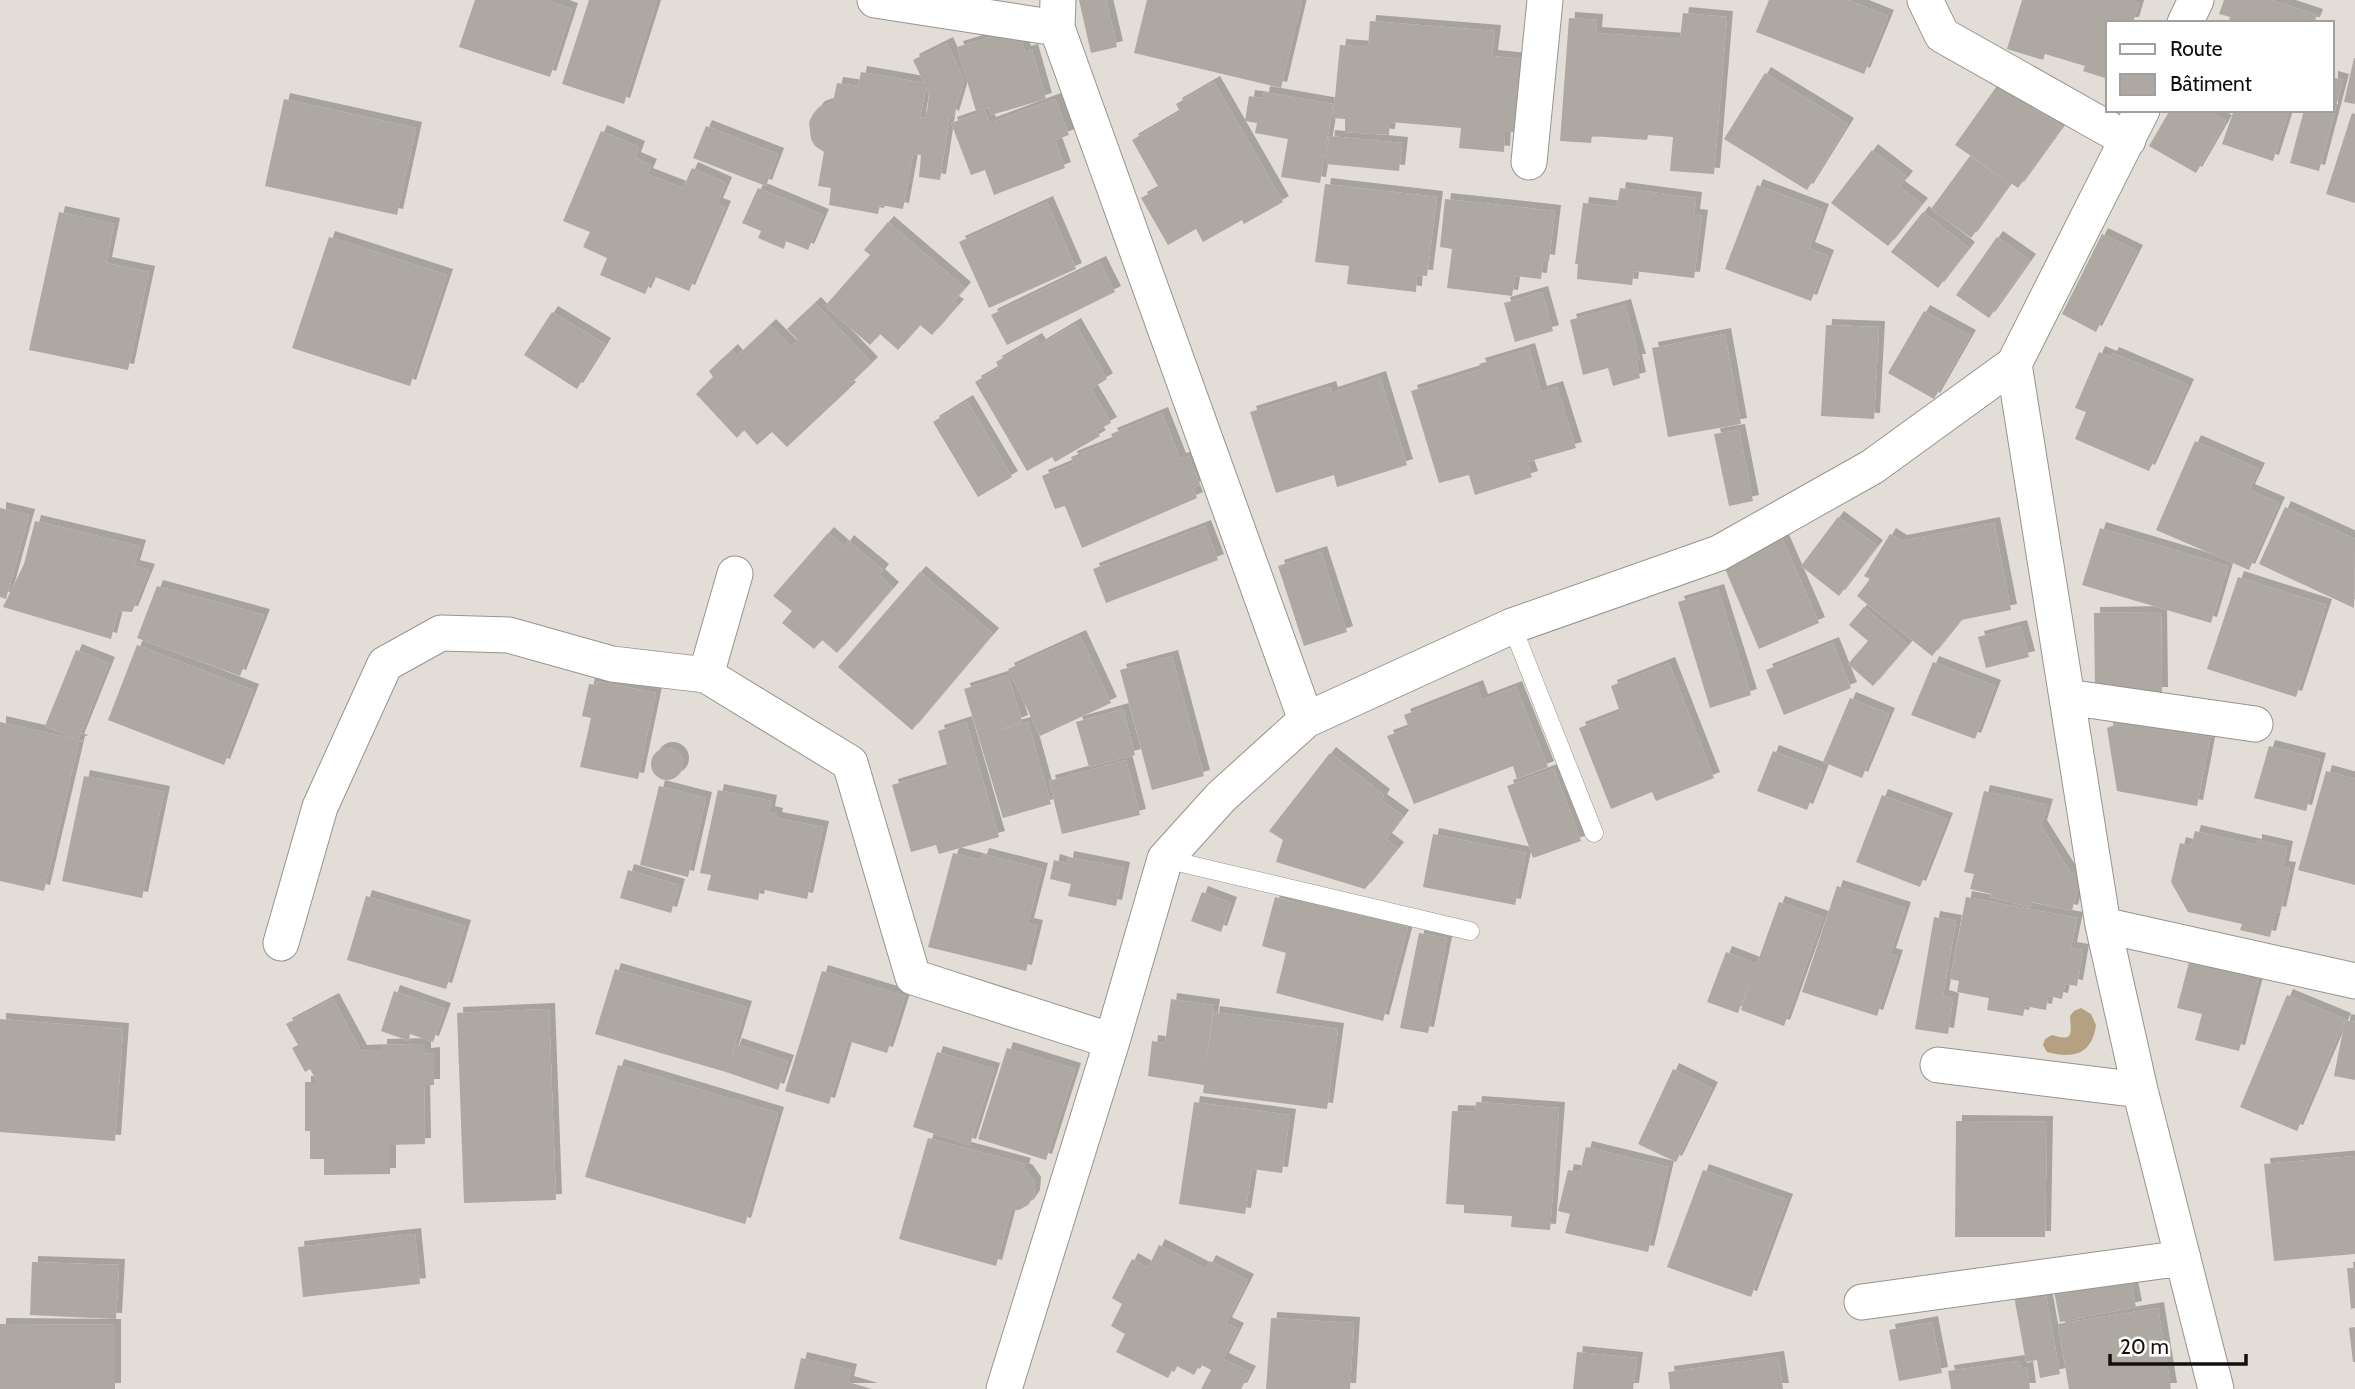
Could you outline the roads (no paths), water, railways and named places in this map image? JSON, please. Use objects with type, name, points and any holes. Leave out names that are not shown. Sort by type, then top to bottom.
[{"type":"street","points":[[875,0],[1057,14],[1306,720]]},
{"type":"street","points":[[1529,162],[1545,0]]},
{"type":"street","points":[[1925,0],[1942,34],[2106,111]]},
{"type":"street","points":[[2186,21],[2196,0]]},
{"type":"street","points":[[1004,1389],[1112,1041],[1165,859],[1222,797],[1306,720],[1512,626],[1719,553],[1872,467],[2014,364],[2135,125],[2107,112]]},
{"type":"street","points":[[2014,364],[2103,925],[2140,1090],[2216,1389]]},
{"type":"street","points":[[706,675],[735,574]]},
{"type":"street","points":[[281,943],[320,807],[385,663],[441,633],[509,635],[612,664],[706,675],[850,763],[913,977],[1112,1041]]},
{"type":"street","points":[[2067,697],[2255,724]]},
{"type":"street","points":[[2103,925],[2355,981]]},
{"type":"street","points":[[1938,1065],[2140,1090]]},
{"type":"street","points":[[1862,1303],[2183,1258]]},
{"type":"lane","points":[[1512,626],[1594,834]]},
{"type":"lane","points":[[1165,859],[1470,931]]}]
